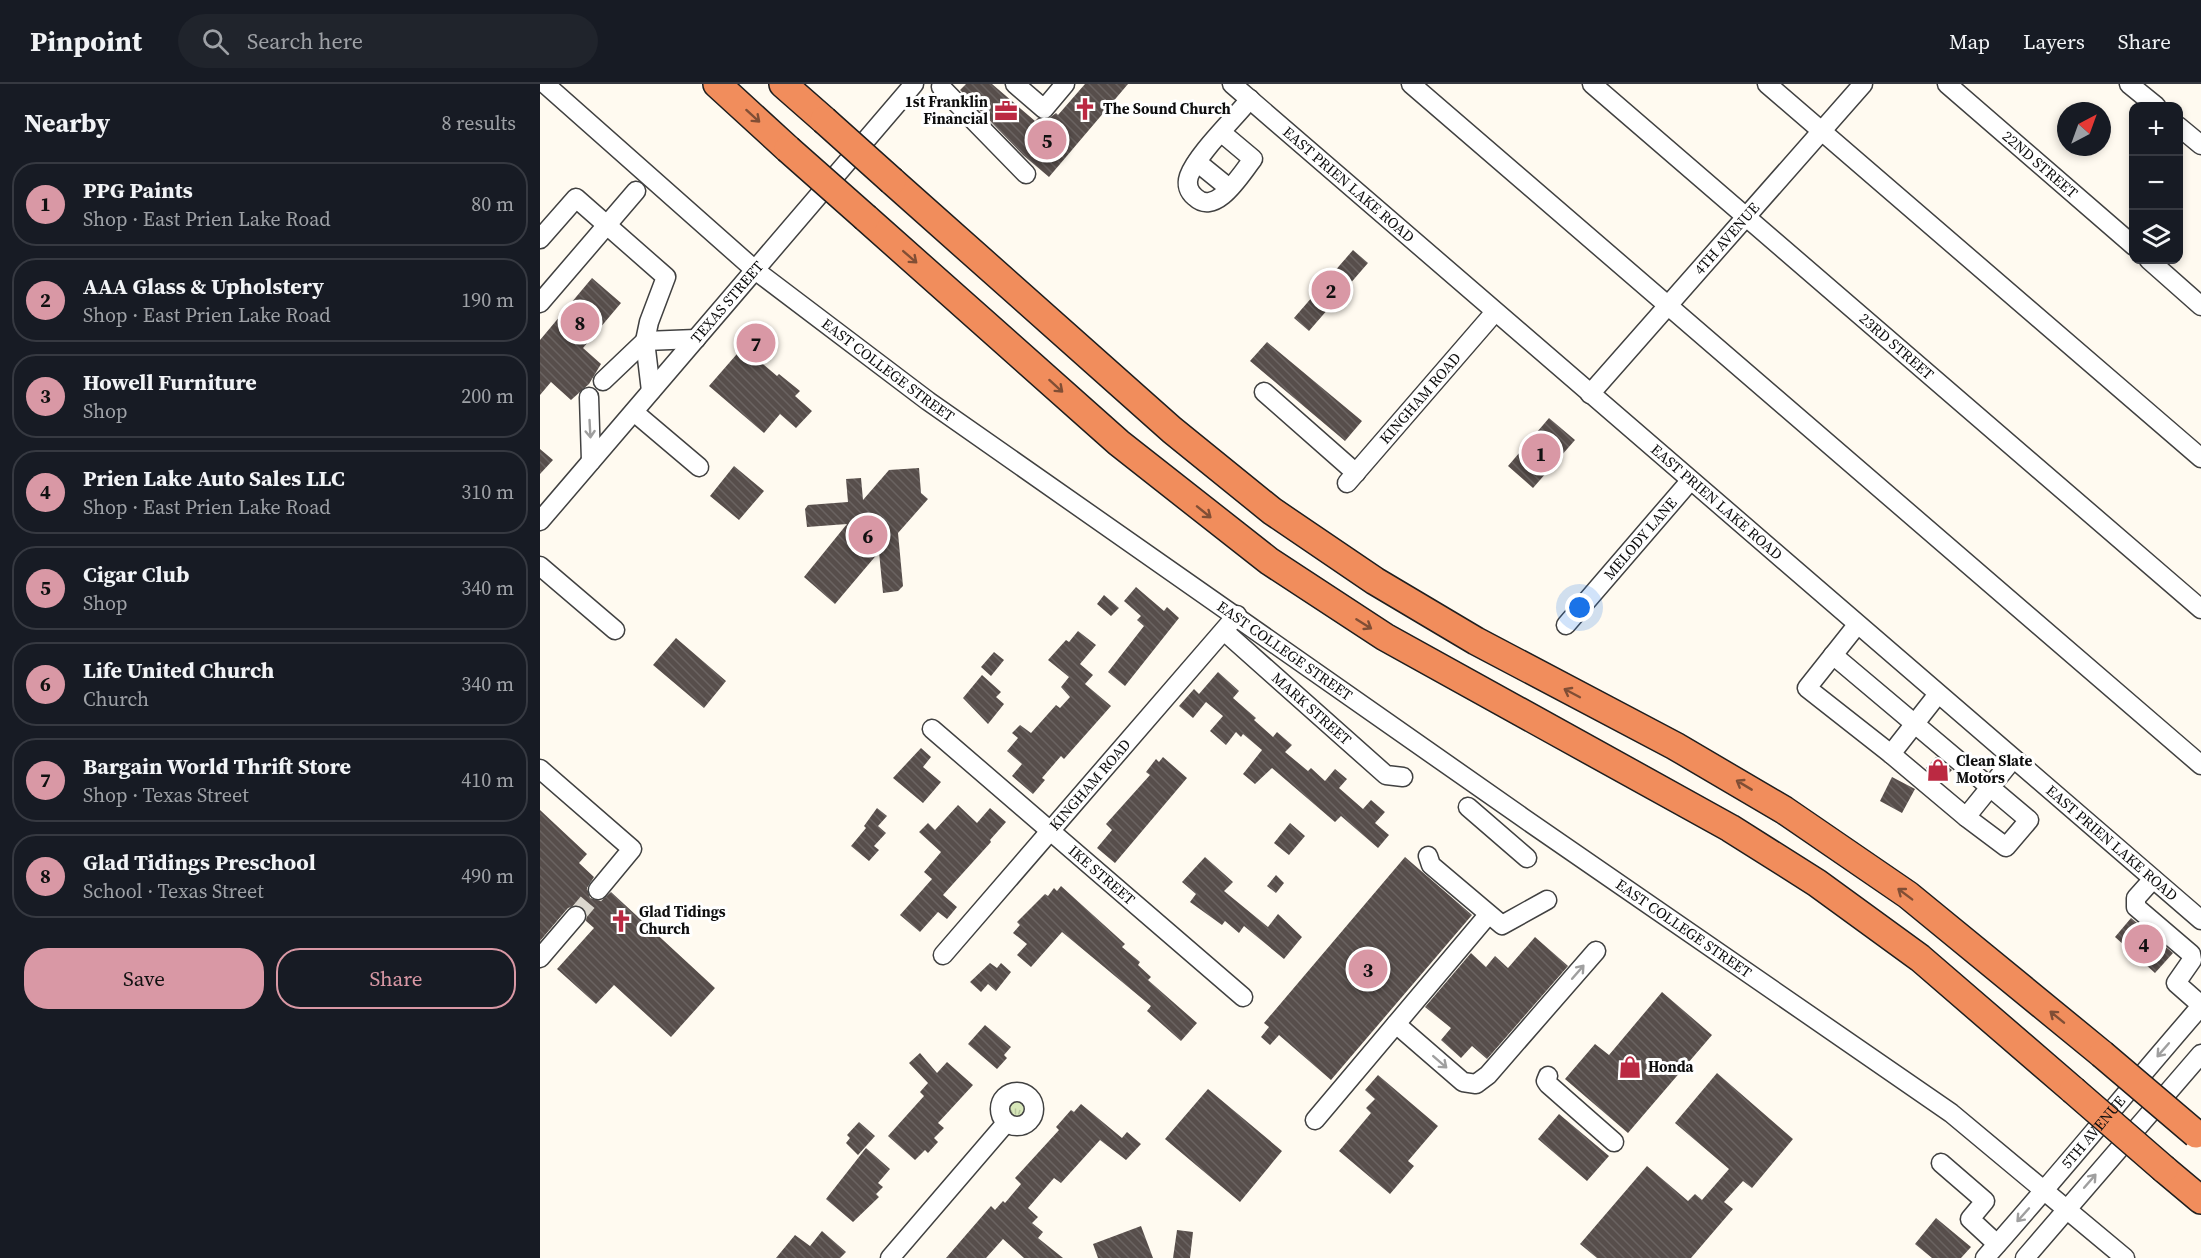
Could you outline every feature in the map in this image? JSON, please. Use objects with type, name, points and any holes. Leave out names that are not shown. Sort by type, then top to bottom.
[{"type":"highway","points":[[717,84],[1119,443],[1269,561],[1385,637],[1730,828],[1817,883],[1920,958],[2201,1200]]},
{"type":"highway","points":[[783,84],[1172,430],[1272,511],[1375,581],[1467,636],[1675,746],[1802,822],[1908,895],[2198,1136]]},
{"type":"street","name":"EAST COLLEGE STREET","points":[[545,84],[755,270],[928,401],[1237,615],[1522,817],[1951,1113],[2046,1190],[2120,1256]]},
{"type":"street","name":"TEXAS STREET","points":[[540,521],[914,84]]},
{"type":"street","points":[[1015,84],[1044,109],[1065,84]]},
{"type":"street","name":"EAST PRIEN LAKE ROAD","points":[[1232,84],[2201,920]]},
{"type":"street","points":[[1411,84],[2201,765]]},
{"type":"street","name":"23RD STREET","points":[[1592,84],[2201,609]]},
{"type":"street","points":[[1767,84],[2201,458]]},
{"type":"street","name":"4TH AVENUE","points":[[1590,394],[1863,84]]},
{"type":"street","name":"22ND STREET","points":[[1947,84],[2129,243]]},
{"type":"street","points":[[2130,84],[2151,102]]},
{"type":"street","points":[[941,85],[1026,174]]},
{"type":"street","points":[[1222,133],[1253,159],[1218,200],[1208,204],[1199,201],[1191,193],[1187,184],[1197,162],[1250,99]]},
{"type":"street","points":[[2183,130],[2201,146]]},
{"type":"street","points":[[1197,162],[1229,188]]},
{"type":"street","points":[[540,303],[636,191]]},
{"type":"street","points":[[540,239],[576,198],[666,278],[649,322],[645,341],[651,391]]},
{"type":"street","points":[[2154,264],[2201,306]]},
{"type":"street","name":"KINGHAM ROAD","points":[[1264,392],[1352,478],[1495,312]]},
{"type":"street","points":[[603,381],[645,341],[696,339]]},
{"type":"street","points":[[589,397],[591,461]]},
{"type":"street","points":[[633,412],[699,467]]},
{"type":"street","name":"MELODY LANE","points":[[1566,625],[1690,481]]},
{"type":"street","points":[[540,566],[615,630]]},
{"type":"street","name":"KINGHAM ROAD","points":[[944,955],[1237,615]]},
{"type":"street","points":[[1833,655],[2029,820],[2006,847],[1808,688],[1833,655],[1857,625]]},
{"type":"street","name":"MARK STREET","points":[[1224,631],[1386,775],[1403,777]]},
{"type":"street","points":[[1891,754],[1938,694]]},
{"type":"street","name":"IKE STREET","points":[[932,729],[1243,998]]},
{"type":"street","points":[[1966,817],[2013,759]]},
{"type":"street","points":[[540,769],[632,849],[598,890]]},
{"type":"street","points":[[1468,807],[1527,858]]},
{"type":"street","points":[[1428,856],[1431,865],[1502,925],[1547,900]]},
{"type":"street","points":[[2153,879],[2136,898],[2136,908],[2192,954],[2192,960],[2176,983],[2201,1006]]},
{"type":"street","points":[[540,958],[576,915]]},
{"type":"street","points":[[1315,1120],[1488,915]]},
{"type":"street","points":[[1396,1024],[1463,1082],[1476,1084],[1488,1075],[1596,951]]},
{"type":"street","name":"5TH AVENUE","points":[[1985,1258],[2046,1190],[2201,1006]]},
{"type":"street","name":"5TH AVENUE","points":[[2025,1258],[2201,1054]]},
{"type":"street","points":[[1548,1076],[1546,1081],[1548,1084],[1614,1142]]},
{"type":"street","points":[[890,1258],[1006,1123]]},
{"type":"street","points":[[1941,1163],[1984,1201],[1970,1219],[1997,1244]]},
{"type":"green space","points":[[1017,1099],[1024,1102],[1027,1109],[1024,1116],[1017,1119],[1010,1116],[1007,1109],[1010,1102]]},
{"type":"building","points":[[966,84],[992,84],[1035,121],[1038,118],[1048,119],[1056,113],[1058,115],[1085,84],[1128,84],[1049,177],[1023,155],[960,90]]},
{"type":"building","points":[[1353,250],[1368,263],[1309,331],[1294,318]]},
{"type":"building","points":[[592,278],[621,303],[583,348],[601,364],[589,384],[571,400],[551,382],[540,395],[540,340]]},
{"type":"building","points":[[1267,342],[1362,421],[1345,441],[1250,361]]},
{"type":"building","points":[[743,347],[777,376],[779,374],[800,391],[795,396],[812,411],[796,428],[780,414],[764,433],[709,386]]},
{"type":"building","points":[[1549,418],[1575,440],[1533,488],[1508,466]]},
{"type":"building","points":[[540,449],[553,460],[540,474]]},
{"type":"building","points":[[734,466],[764,491],[739,520],[710,496]]},
{"type":"building","points":[[919,468],[921,493],[928,499],[898,533],[903,586],[898,591],[883,593],[879,552],[835,604],[804,577],[847,524],[807,527],[805,509],[808,505],[848,502],[846,479],[861,478],[863,500],[889,470]]},
{"type":"building","points":[[1136,587],[1164,611],[1167,607],[1179,618],[1125,686],[1108,672],[1144,626],[1137,620],[1141,616],[1124,601]]},
{"type":"building","points":[[1104,595],[1119,608],[1111,616],[1097,604]]},
{"type":"building","points":[[1078,631],[1096,645],[1080,664],[1093,675],[1085,684],[1111,706],[1064,759],[1061,756],[1042,778],[1045,780],[1033,794],[1012,776],[1022,764],[1007,751],[1018,738],[1012,733],[1020,725],[1031,733],[1056,705],[1060,708],[1070,697],[1061,687],[1069,677],[1048,660],[1066,640],[1069,642]]},
{"type":"building","points":[[676,638],[726,681],[704,708],[653,665]]},
{"type":"building","points":[[994,652],[1004,660],[991,676],[981,667]]},
{"type":"building","points":[[1218,672],[1239,691],[1233,698],[1256,718],[1254,720],[1273,737],[1277,732],[1292,745],[1285,752],[1308,771],[1311,768],[1325,781],[1335,769],[1347,779],[1339,788],[1363,809],[1371,800],[1385,812],[1375,823],[1389,835],[1378,848],[1341,816],[1335,822],[1272,768],[1255,784],[1243,774],[1262,750],[1243,734],[1241,737],[1236,732],[1226,745],[1210,731],[1223,716],[1206,702],[1193,718],[1179,706],[1194,689],[1199,694]]},
{"type":"building","points":[[982,675],[1001,692],[996,697],[1004,704],[988,724],[963,698]]},
{"type":"building","points":[[921,748],[931,757],[923,767],[941,782],[923,803],[893,778]]},
{"type":"building","points":[[1163,757],[1187,778],[1115,863],[1097,848],[1112,830],[1106,824],[1150,775],[1146,772],[1156,759],[1159,762]]},
{"type":"building","name":"Clean Slate Motors","points":[[1936,757],[1952,770],[1944,778],[1941,776],[1938,779],[1926,768]]},
{"type":"building","points":[[1892,777],[1915,789],[1902,813],[1880,801]]},
{"type":"building","points":[[958,805],[977,823],[990,808],[1006,822],[943,895],[957,907],[947,919],[938,912],[920,932],[900,915],[932,879],[924,872],[941,852],[919,832],[928,823],[935,830]]},
{"type":"building","points":[[877,808],[887,816],[878,826],[886,833],[874,846],[879,850],[869,861],[851,846],[866,828],[864,826]]},
{"type":"building","name":"Glad Tidings Church","points":[[540,810],[587,854],[579,863],[594,877],[587,888],[590,898],[601,901],[611,892],[715,988],[671,1037],[614,985],[596,1004],[557,969],[594,928],[586,921],[587,913],[583,907],[577,905],[568,908],[540,941]]},
{"type":"building","points":[[1290,823],[1305,836],[1289,855],[1274,843]]},
{"type":"building","points":[[1205,857],[1233,882],[1224,891],[1268,927],[1278,914],[1302,937],[1284,959],[1244,926],[1239,933],[1225,921],[1222,925],[1190,902],[1196,894],[1182,882]]},
{"type":"building","points":[[1405,857],[1472,915],[1331,1080],[1279,1035],[1270,1045],[1261,1037],[1269,1027],[1264,1023]]},
{"type":"building","points":[[1276,875],[1284,883],[1276,893],[1267,886]]},
{"type":"building","points":[[1061,886],[1125,944],[1122,947],[1140,962],[1138,965],[1151,977],[1148,980],[1197,1023],[1181,1041],[1147,1011],[1151,1006],[1062,932],[1031,967],[1017,955],[1027,944],[1013,933],[1020,925],[1017,922],[1045,894],[1048,896],[1054,888],[1057,891]]},
{"type":"building","points":[[2131,918],[2173,953],[2155,973],[2115,937]]},
{"type":"building","points":[[1535,937],[1568,966],[1487,1059],[1472,1046],[1461,1058],[1441,1040],[1451,1028],[1425,1007],[1471,953],[1486,967],[1495,956],[1508,968]]},
{"type":"building","points":[[990,963],[997,968],[1001,963],[1011,972],[996,991],[988,984],[981,992],[970,982]]},
{"type":"building","name":"Honda","points":[[1662,992],[1712,1035],[1628,1133],[1565,1079],[1595,1044],[1609,1055]]},
{"type":"building","points":[[985,1025],[1011,1047],[1004,1055],[1007,1058],[997,1069],[968,1044]]},
{"type":"building","points":[[920,1053],[937,1073],[947,1062],[973,1085],[938,1123],[944,1128],[934,1138],[938,1142],[928,1153],[925,1150],[915,1160],[888,1136],[924,1096],[920,1092],[928,1083],[909,1063]]},
{"type":"building","points":[[1717,1073],[1793,1139],[1752,1188],[1743,1181],[1724,1202],[1733,1209],[1691,1258],[1597,1258],[1580,1244],[1647,1166],[1688,1201],[1695,1194],[1702,1200],[1729,1169],[1675,1123]]},
{"type":"building","points":[[1378,1075],[1438,1126],[1408,1161],[1414,1166],[1390,1194],[1339,1151],[1371,1113],[1366,1108],[1375,1099],[1365,1090]]},
{"type":"building","points":[[1208,1089],[1282,1151],[1240,1202],[1165,1139]]},
{"type":"building","points":[[1081,1104],[1122,1138],[1127,1132],[1141,1144],[1126,1160],[1100,1140],[1061,1183],[1054,1178],[1028,1208],[1038,1217],[1032,1223],[1043,1232],[1038,1238],[1063,1258],[1024,1258],[1003,1239],[986,1258],[946,1258],[991,1206],[995,1210],[1003,1201],[1005,1203],[1021,1184],[1015,1178],[1059,1130],[1056,1127],[1071,1110],[1074,1112]]},
{"type":"building","points":[[1559,1114],[1609,1156],[1587,1181],[1538,1139]]},
{"type":"building","points":[[859,1122],[875,1136],[858,1155],[846,1143],[850,1138],[847,1135]]},
{"type":"building","points":[[866,1148],[890,1169],[878,1183],[883,1187],[876,1194],[879,1197],[853,1222],[826,1199]]},
{"type":"building","points":[[1936,1218],[1971,1247],[1961,1258],[1932,1258],[1915,1244]]},
{"type":"building","points":[[1141,1226],[1153,1258],[1098,1258],[1093,1244]]},
{"type":"building","points":[[1177,1230],[1193,1232],[1190,1258],[1173,1258]]},
{"type":"building","points":[[822,1231],[846,1252],[840,1258],[776,1258],[795,1235],[810,1246]]},
{"type":"tunnel","points":[[576,916],[598,890]]},
{"type":"place","name":"The Sound Church","points":[[1085,109]]},
{"type":"place","name":"1st Franklin Financial","points":[[1006,111]]},
{"type":"place","name":"Cigar Club","points":[[1047,140]]},
{"type":"place","name":"AAA Glass & Upholstery","points":[[1331,290]]},
{"type":"place","name":"Glad Tidings Preschool","points":[[580,322]]},
{"type":"place","name":"Bargain World Thrift Store","points":[[756,343]]},
{"type":"place","name":"PPG Paints","points":[[1541,453]]},
{"type":"place","name":"Life United Church","points":[[868,535]]},
{"type":"place","name":"Clean Slate Motors","points":[[1938,770]]},
{"type":"place","name":"Glad Tidings Church","points":[[621,921]]},
{"type":"place","name":"Prien Lake Auto Sales LLC","points":[[2144,944]]},
{"type":"place","name":"Howell Furniture","points":[[1368,969]]},
{"type":"place","name":"Honda","points":[[1630,1067]]}]
